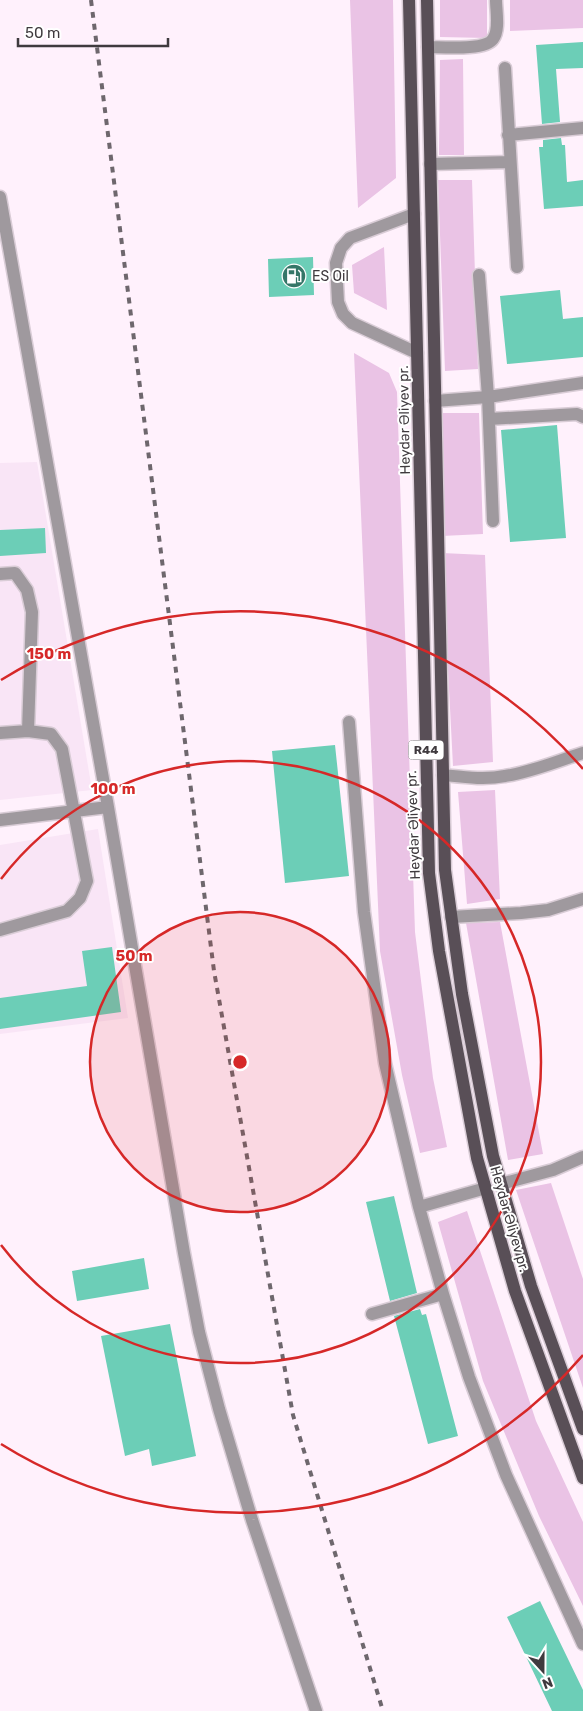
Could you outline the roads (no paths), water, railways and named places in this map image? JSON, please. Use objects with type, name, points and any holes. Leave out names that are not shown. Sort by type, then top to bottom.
[{"type":"main road","name":"Heydər Əliyev pr.","points":[[409,0],[428,873],[447,998],[477,1158],[515,1291],[583,1478]]},
{"type":"main road","name":"Heydər Əliyev pr.","points":[[427,0],[445,870],[462,994],[493,1156],[532,1286],[583,1429]]},
{"type":"street","points":[[428,47],[455,48],[484,45],[493,40],[496,32],[496,0]]},
{"type":"street","points":[[505,68],[518,267]]},
{"type":"street","points":[[508,135],[583,128]]},
{"type":"street","points":[[430,164],[510,162]]},
{"type":"street","points":[[0,197],[2,229],[108,807],[199,1332],[219,1410],[252,1520],[316,1711]]},
{"type":"street","points":[[414,214],[350,238],[340,248],[336,263],[338,302],[342,314],[352,323],[417,353]]},
{"type":"street","points":[[479,275],[488,397],[493,521]]},
{"type":"street","points":[[435,401],[488,397],[583,383]]},
{"type":"street","points":[[489,419],[577,414],[583,416]]},
{"type":"street","points":[[0,574],[15,573],[27,590],[32,612],[28,731]]},
{"type":"street","points":[[349,722],[364,912],[384,1063],[419,1207],[443,1294],[469,1377],[506,1475],[583,1644]]},
{"type":"street","points":[[0,733],[28,731],[50,734],[62,749],[87,880],[80,898],[67,911],[0,930]]},
{"type":"street","points":[[443,776],[476,778],[504,776],[583,753]]},
{"type":"street","points":[[0,820],[108,807]]},
{"type":"street","points":[[451,917],[548,910],[583,899]]},
{"type":"street","points":[[501,1184],[553,1170],[583,1157]]},
{"type":"street","points":[[419,1207],[486,1188]]},
{"type":"street","points":[[372,1314],[443,1294]]},
{"type":"railway","points":[[91,0],[214,971],[293,1415],[383,1711]]},
{"type":"place","name":"ES Oil","points":[[294,276]]}]
